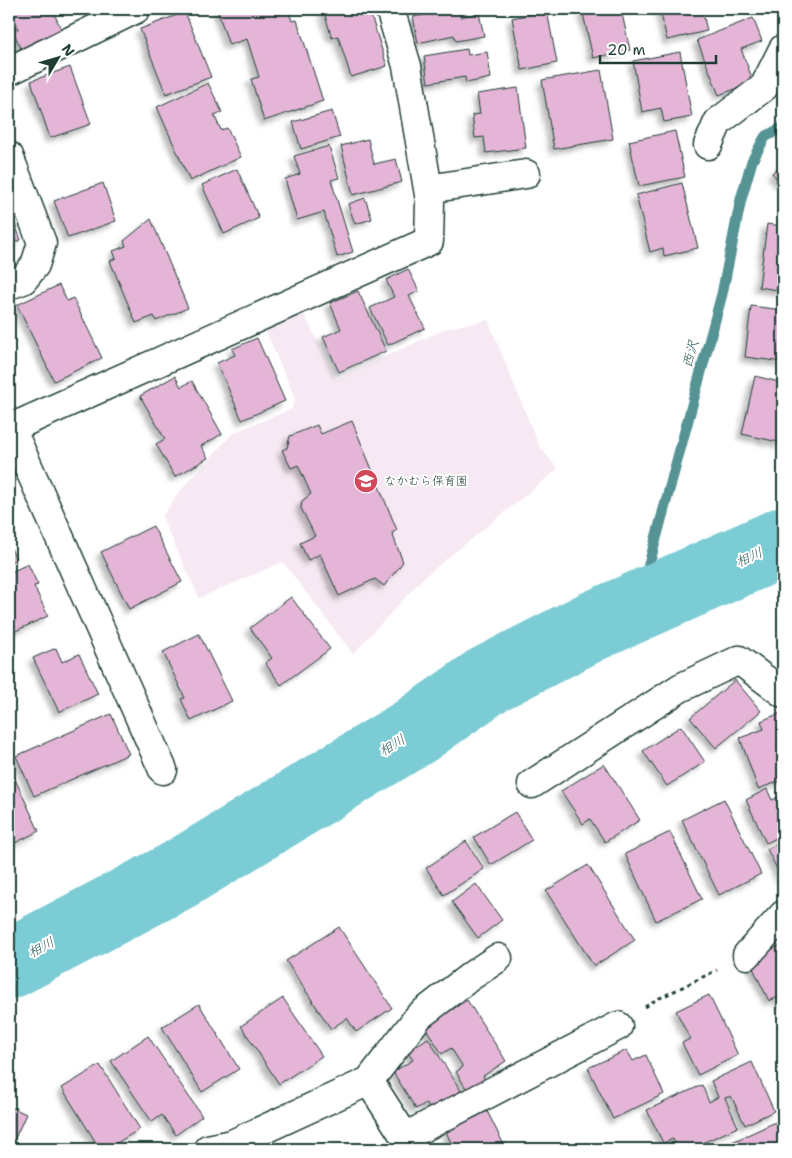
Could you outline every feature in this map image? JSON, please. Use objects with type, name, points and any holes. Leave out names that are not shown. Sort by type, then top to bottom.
[{"type":"lane","points":[[9,71],[136,9]]},
{"type":"lane","points":[[163,770],[10,425],[429,241],[430,202],[428,189],[407,66],[390,9]]},
{"type":"lane","points":[[708,145],[718,122],[764,86],[783,50]]},
{"type":"lane","points":[[9,156],[42,243],[35,265],[23,280],[9,285]]},
{"type":"lane","points":[[428,189],[526,174]]},
{"type":"lane","points":[[532,784],[680,688],[739,660],[783,693]]},
{"type":"lane","points":[[747,955],[783,915]]},
{"type":"lane","points":[[208,1149],[232,1144],[369,1081],[419,1016],[498,958]]},
{"type":"lane","points":[[369,1081],[409,1143],[618,1026]]},
{"type":"path","points":[[618,1026],[654,1001],[747,955]]},
{"type":"shaded area","name":"なかむら保育園","points":[[297,300],[336,379],[447,328],[488,320],[539,446],[558,469],[423,578],[353,654],[283,562],[199,598],[162,517],[178,493],[233,433],[292,409],[295,398],[259,316]]},
{"type":"building","points":[[9,9],[52,9],[63,33],[22,51],[13,31],[18,29]]},
{"type":"building","points":[[217,9],[288,9],[292,21],[297,20],[323,101],[264,121],[251,79],[259,77],[247,39],[229,45]]},
{"type":"building","points":[[323,9],[369,9],[387,66],[351,77],[338,36],[332,38]]},
{"type":"building","points":[[459,9],[460,17],[479,13],[484,36],[456,41],[454,35],[418,43],[413,17]]},
{"type":"building","points":[[582,9],[621,9],[630,50],[593,58]]},
{"type":"building","points":[[660,9],[702,9],[707,31],[667,40]]},
{"type":"building","points":[[547,11],[557,63],[522,70],[512,18]]},
{"type":"building","points":[[185,12],[211,77],[166,94],[140,29]]},
{"type":"building","points":[[753,18],[762,41],[741,49],[751,75],[746,85],[719,95],[697,40]]},
{"type":"building","points":[[467,49],[468,55],[487,52],[491,78],[466,83],[465,77],[428,83],[424,56]]},
{"type":"building","points":[[680,52],[692,117],[664,122],[661,108],[642,112],[633,61]]},
{"type":"building","points":[[70,67],[91,124],[50,138],[31,81]]},
{"type":"building","points":[[601,70],[613,139],[554,149],[542,80]]},
{"type":"building","points":[[208,83],[222,112],[214,115],[221,130],[227,128],[241,157],[190,181],[157,107]]},
{"type":"building","points":[[518,88],[526,148],[486,153],[484,137],[475,138],[472,115],[480,114],[477,94]]},
{"type":"building","points":[[332,111],[340,137],[301,149],[293,122]]},
{"type":"building","points":[[675,131],[685,177],[639,186],[629,141]]},
{"type":"building","points":[[368,139],[374,164],[396,159],[402,182],[353,195],[341,146]]},
{"type":"building","points":[[329,146],[339,178],[331,180],[353,252],[337,257],[324,212],[297,220],[285,179],[300,174],[294,156]]},
{"type":"building","points":[[783,164],[783,186],[772,173]]},
{"type":"building","points":[[237,169],[259,218],[224,234],[202,185]]},
{"type":"building","points":[[103,183],[116,221],[68,238],[54,201]]},
{"type":"building","points":[[682,183],[698,248],[664,256],[663,248],[650,252],[636,195]]},
{"type":"building","points":[[365,198],[372,219],[355,224],[348,204]]},
{"type":"building","points":[[9,208],[21,240],[9,244]]},
{"type":"building","points":[[151,219],[188,308],[156,321],[154,316],[136,323],[110,261],[116,258],[113,251],[126,246],[124,241]]},
{"type":"building","points":[[767,224],[783,226],[783,291],[759,287]]},
{"type":"building","points":[[408,269],[419,291],[409,296],[425,328],[388,345],[370,308],[394,297],[386,280]]},
{"type":"building","points":[[59,285],[67,301],[73,298],[102,358],[54,381],[17,305]]},
{"type":"building","points":[[358,291],[386,351],[339,372],[323,337],[341,329],[330,303]]},
{"type":"building","points":[[751,306],[783,310],[783,362],[745,357]]},
{"type":"building","points":[[257,338],[285,401],[242,420],[217,363],[235,355],[232,349]]},
{"type":"building","points":[[175,376],[181,387],[192,381],[222,434],[201,446],[208,458],[175,477],[156,444],[165,439],[140,396]]},
{"type":"building","points":[[755,376],[783,383],[783,443],[742,434]]},
{"type":"building","points":[[352,421],[397,530],[392,533],[403,562],[384,586],[375,579],[339,596],[320,554],[308,560],[300,543],[315,536],[301,508],[302,501],[311,494],[298,465],[291,468],[282,450],[287,448],[290,436],[317,425],[321,434]]},
{"type":"building","points":[[153,526],[182,582],[129,609],[101,552]]},
{"type":"building","points":[[9,544],[16,559],[9,563]]},
{"type":"building","points":[[28,564],[38,585],[34,586],[48,616],[9,634],[9,573]]},
{"type":"building","points":[[291,597],[330,649],[281,685],[265,663],[272,658],[250,628]]},
{"type":"building","points":[[199,634],[232,701],[191,721],[181,699],[185,698],[163,652]]},
{"type":"building","points":[[56,648],[62,662],[79,654],[98,694],[59,712],[33,658]]},
{"type":"building","points":[[735,680],[761,711],[716,748],[690,718]]},
{"type":"building","points":[[783,712],[783,780],[758,789],[740,738],[764,729],[761,721]]},
{"type":"building","points":[[111,714],[129,754],[34,796],[16,756]]},
{"type":"building","points":[[681,726],[705,762],[667,786],[643,751]]},
{"type":"building","points":[[604,764],[640,820],[605,842],[590,819],[583,824],[561,791]]},
{"type":"building","points":[[9,766],[39,831],[9,846]]},
{"type":"building","points":[[767,789],[772,800],[783,795],[783,835],[766,843],[746,800]]},
{"type":"building","points":[[724,799],[761,874],[719,895],[682,820]]},
{"type":"building","points":[[515,812],[532,840],[491,865],[474,837]]},
{"type":"building","points":[[670,832],[702,899],[656,921],[625,854]]},
{"type":"building","points":[[466,841],[484,869],[444,895],[426,868]]},
{"type":"building","points":[[783,841],[783,881],[767,849]]},
{"type":"building","points":[[588,865],[635,940],[594,966],[546,891]]},
{"type":"building","points":[[476,884],[502,920],[478,938],[452,902]]},
{"type":"building","points":[[339,927],[392,1008],[356,1032],[347,1018],[331,1029],[286,961]]},
{"type":"building","points":[[783,944],[783,1009],[778,997],[769,1001],[749,960]]},
{"type":"building","points":[[709,995],[738,1055],[698,1075],[682,1043],[690,1039],[676,1011]]},
{"type":"building","points":[[283,998],[322,1056],[279,1084],[241,1026]]},
{"type":"building","points":[[467,1000],[506,1061],[483,1076],[487,1082],[469,1093],[456,1072],[463,1067],[451,1048],[442,1054],[425,1027]]},
{"type":"building","points":[[199,1004],[239,1069],[202,1092],[162,1027]]},
{"type":"building","points":[[148,1036],[202,1116],[176,1135],[162,1115],[152,1122],[111,1061]]},
{"type":"building","points":[[428,1038],[461,1091],[430,1110],[426,1103],[416,1109],[393,1072],[413,1060],[407,1051]]},
{"type":"building","points":[[627,1050],[633,1061],[646,1055],[664,1094],[613,1119],[588,1068]]},
{"type":"building","points":[[752,1062],[774,1111],[745,1125],[731,1096],[725,1098],[738,1127],[689,1149],[678,1149],[673,1139],[663,1143],[647,1110],[702,1085],[709,1102],[718,1097],[711,1081]]},
{"type":"building","points":[[100,1065],[140,1129],[107,1149],[100,1149],[62,1088]]},
{"type":"building","points":[[9,1106],[26,1114],[10,1149],[9,1149]]},
{"type":"building","points":[[487,1111],[506,1149],[454,1149],[446,1132]]},
{"type":"building","points":[[780,1120],[783,1126],[783,1149],[731,1149],[728,1144]]},
{"type":"building","points":[[35,1143],[51,1149],[33,1149]]},
{"type":"waterway","name":"西沢","points":[[650,601],[648,568],[722,294],[741,199],[752,161],[765,137],[783,127]]},
{"type":"waterway","name":"相川","points":[[9,964],[177,876],[414,732],[488,680],[591,627],[783,542]]},
{"type":"place","name":"なかむら保育園","points":[[366,481]]}]
